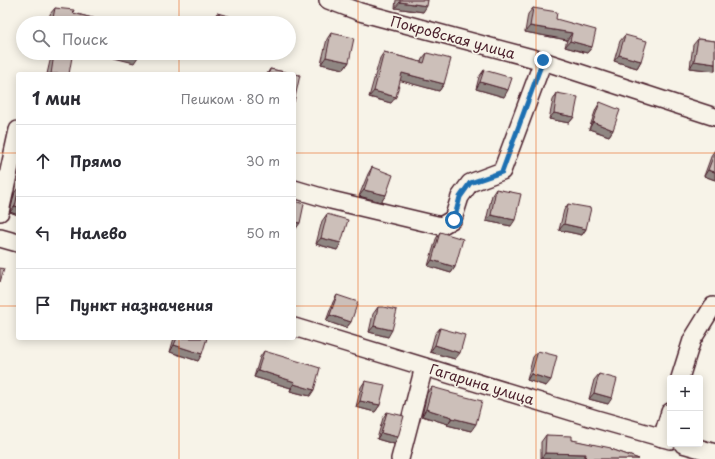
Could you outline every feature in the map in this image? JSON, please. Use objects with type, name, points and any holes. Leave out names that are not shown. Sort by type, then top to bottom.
[{"type":"street","name":"Покровская улица","points":[[328,0],[360,12],[543,60],[715,117]]},
{"type":"street","points":[[296,190],[331,200],[441,226],[454,220],[460,197],[470,183],[502,172],[543,60]]},
{"type":"street","points":[[0,212],[16,139]]},
{"type":"street","points":[[0,238],[16,242]]},
{"type":"street","points":[[681,375],[692,340],[713,306]]},
{"type":"street","name":"Гагарина улица","points":[[296,328],[666,439]]},
{"type":"street","points":[[400,459],[424,367]]},
{"type":"street","points":[[694,447],[715,453]]},
{"type":"building","points":[[400,0],[428,0],[427,6],[400,2]]},
{"type":"building","points":[[55,8],[74,10],[73,13],[85,16],[53,16]]},
{"type":"building","points":[[533,8],[557,12],[556,19],[596,30],[592,47],[570,41],[572,33],[530,26]]},
{"type":"building","points":[[217,13],[229,16],[216,16]]},
{"type":"building","points":[[331,33],[354,38],[349,62],[326,57]]},
{"type":"building","points":[[625,35],[647,41],[641,61],[619,55]]},
{"type":"building","points":[[698,39],[715,41],[715,64],[694,61]]},
{"type":"building","points":[[384,52],[424,63],[427,53],[451,59],[444,84],[402,73],[396,97],[374,91]]},
{"type":"building","points":[[53,60],[71,60],[69,72],[51,72]]},
{"type":"building","points":[[270,69],[285,72],[269,72]]},
{"type":"building","points":[[484,70],[512,78],[508,90],[480,82]]},
{"type":"building","points":[[296,74],[300,75],[296,93]]},
{"type":"building","points":[[557,93],[578,97],[574,117],[554,113]]},
{"type":"building","points":[[600,102],[620,110],[613,130],[593,122]]},
{"type":"building","points":[[715,152],[715,172],[708,170]]},
{"type":"building","points":[[372,167],[393,175],[386,195],[364,190]]},
{"type":"building","points":[[496,189],[521,194],[515,220],[491,215]]},
{"type":"building","points":[[296,202],[304,204],[300,223],[296,222]]},
{"type":"building","points":[[568,204],[591,208],[586,229],[564,224]]},
{"type":"building","points":[[327,214],[348,220],[341,243],[321,238]]},
{"type":"building","points":[[440,232],[463,239],[455,267],[432,260]]},
{"type":"building","points":[[0,268],[4,269],[0,282]]},
{"type":"building","points":[[337,295],[358,302],[351,322],[330,315]]},
{"type":"building","points":[[378,307],[397,310],[392,330],[374,326]]},
{"type":"building","points":[[440,328],[465,335],[460,353],[435,345]]},
{"type":"building","points":[[176,340],[206,340],[202,354],[174,345]]},
{"type":"building","points":[[264,351],[320,368],[314,390],[258,370]]},
{"type":"building","points":[[538,351],[557,356],[551,380],[531,374]]},
{"type":"building","points":[[599,374],[617,379],[612,398],[594,393]]},
{"type":"building","points":[[365,381],[385,385],[380,405],[360,401]]},
{"type":"building","points":[[432,387],[482,401],[476,424],[426,409]]},
{"type":"building","points":[[387,412],[404,416],[398,437],[381,433]]},
{"type":"building","points":[[546,435],[572,436],[572,440],[611,448],[639,459],[585,459],[586,454],[545,453]]},
{"type":"route","points":[[454,220],[460,197],[470,183],[502,172],[543,60]]}]
